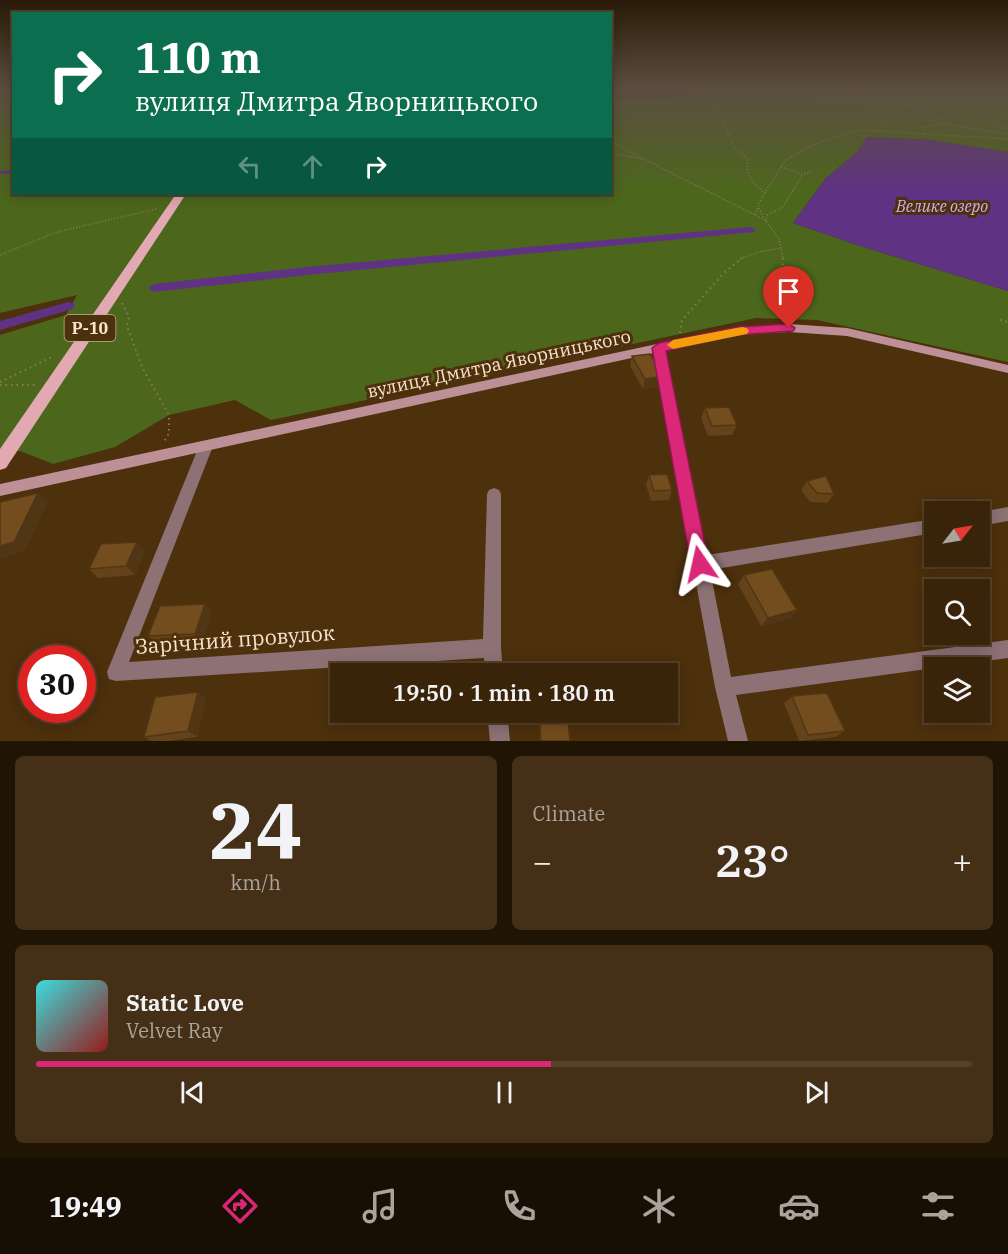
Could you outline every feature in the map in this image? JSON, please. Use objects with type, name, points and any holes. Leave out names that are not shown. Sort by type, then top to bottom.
[{"type":"main road","name":"Р-10","points":[[0,463],[177,199]]},
{"type":"main road","name":"вулиця Дмитра Яворницького","points":[[0,490],[737,331],[789,328],[847,332],[1008,369]]},
{"type":"street","points":[[659,348],[724,687],[738,741]]},
{"type":"street","name":"Зарічний провулок","points":[[206,446],[116,672],[492,648]]},
{"type":"street","points":[[493,663],[494,494]]},
{"type":"street","points":[[990,517],[1008,514]]},
{"type":"street","points":[[700,564],[924,528]]},
{"type":"street","points":[[724,687],[1008,649]]},
{"type":"street","points":[[498,723],[500,741]]},
{"type":"path","points":[[724,124],[734,147],[748,159],[746,162],[751,182],[765,193]]},
{"type":"path","points":[[877,130],[882,124]]},
{"type":"path","points":[[925,135],[923,128],[937,124]]},
{"type":"path","points":[[943,124],[1008,134]]},
{"type":"path","points":[[994,124],[1008,130]]},
{"type":"path","points":[[755,215],[785,160],[808,147],[862,130],[1008,139]]},
{"type":"path","points":[[612,141],[766,221]]},
{"type":"path","points":[[612,153],[647,160]]},
{"type":"path","points":[[781,167],[803,174],[812,172]]},
{"type":"path","points":[[766,221],[767,215],[783,207],[803,174]]},
{"type":"path","points":[[0,255],[57,232],[177,199]]},
{"type":"path","points":[[758,207],[779,236],[785,257],[781,296],[789,328]]},
{"type":"path","points":[[680,334],[682,320],[723,274],[742,258],[758,252],[782,248]]},
{"type":"path","points":[[113,294],[125,306],[129,317],[127,326],[142,367],[170,415],[169,433],[156,456]]},
{"type":"path","points":[[1000,320],[1008,322]]},
{"type":"path","points":[[0,384],[79,345]]},
{"type":"path","points":[[0,384],[52,385]]},
{"type":"green space","points":[[0,124],[12,124],[12,195],[612,195],[612,124],[1008,124],[1008,152],[929,140],[867,137],[857,152],[826,178],[793,223],[1008,291],[1008,362],[817,320],[756,318],[271,420],[235,400],[169,415],[115,447],[53,464],[20,451],[0,451],[0,335],[66,315],[77,295],[0,313]]},
{"type":"water","name":"Велике озеро","points":[[867,137],[929,140],[1008,152],[1008,291],[793,223],[826,178],[857,152]]},
{"type":"building","points":[[650,354],[659,368],[661,377],[645,379],[632,356]]},
{"type":"building","points":[[729,407],[737,425],[712,426],[705,408]]},
{"type":"building","points":[[667,474],[672,490],[654,491],[649,475]]},
{"type":"building","points":[[826,476],[834,494],[817,493],[807,481]]},
{"type":"building","points":[[38,493],[14,542],[0,546],[0,502]]},
{"type":"building","points":[[137,542],[126,566],[89,569],[101,544]]},
{"type":"building","points":[[772,569],[797,610],[768,618],[744,575]]},
{"type":"building","points":[[205,604],[195,634],[148,636],[160,606]]},
{"type":"building","points":[[198,692],[188,731],[144,737],[155,697]]},
{"type":"building","points":[[827,693],[845,731],[808,735],[792,696]]},
{"type":"building","points":[[540,723],[568,723],[570,741],[541,741]]},
{"type":"waterway","points":[[0,172],[12,173]]},
{"type":"waterway","points":[[154,288],[307,271],[750,230]]},
{"type":"waterway","points":[[0,326],[68,306]]},
{"type":"slow traffic","points":[[673,345],[742,331]]},
{"type":"route","points":[[700,564],[659,348],[737,331],[789,328]]}]
